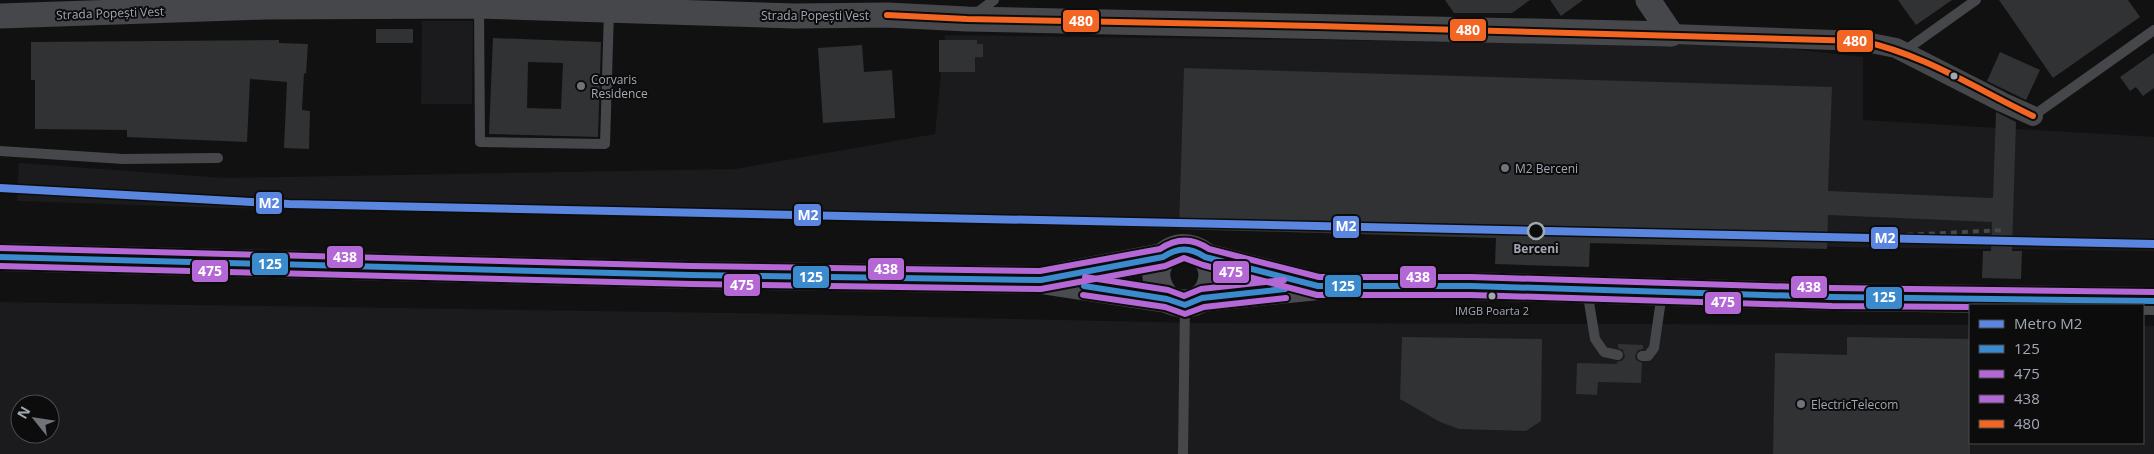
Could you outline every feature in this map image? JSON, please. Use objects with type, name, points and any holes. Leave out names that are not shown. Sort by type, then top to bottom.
[{"type":"main road","points":[[1205,257],[1210,265],[1212,282],[1208,291],[1185,301],[1161,292],[1156,274],[1163,257],[1170,251],[1179,248],[1189,248],[1205,257],[1318,286]]},
{"type":"main road","points":[[0,257],[691,275],[1041,280],[1185,301],[1318,286],[1471,286],[1832,296],[2154,301]]},
{"type":"main road","points":[[1041,280],[1163,257]]},
{"type":"street","points":[[1648,0],[1670,34]]},
{"type":"street","name":"Strada Popești Vest","points":[[0,16],[164,6],[479,6],[552,4],[609,10],[796,16],[887,8],[967,20],[1670,34],[1861,41],[1881,44],[1903,52],[2033,116]]},
{"type":"lane","points":[[967,20],[994,0]]},
{"type":"lane","points":[[1903,52],[1976,0]]},
{"type":"lane","points":[[479,6],[480,142],[606,144],[609,10]]},
{"type":"lane","points":[[2033,116],[2154,30]]},
{"type":"lane","points":[[0,151],[123,159],[218,158]]},
{"type":"lane","points":[[1586,289],[1595,339],[1604,352],[1618,355]]},
{"type":"lane","points":[[1642,356],[1648,356],[1654,348],[1662,292]]},
{"type":"lane","points":[[1183,454],[1185,301]]},
{"type":"shaded area","points":[[422,21],[473,21],[472,104],[421,104]]},
{"type":"shaded area","points":[[945,35],[1765,46],[1863,57],[1863,120],[2154,137],[2154,251],[1835,247],[798,219],[225,208],[17,201],[19,163],[224,178],[735,169],[935,134]]},
{"type":"shaded area","points":[[0,302],[790,314],[1197,323],[1969,325],[1969,444],[2144,444],[2144,326],[2154,326],[2154,454],[0,454]]},
{"type":"building","points":[[1445,0],[1530,0],[1512,13],[1454,13]]},
{"type":"building","points":[[1550,0],[1583,0],[1561,16]]},
{"type":"building","points":[[1898,0],[1952,0],[1916,25]]},
{"type":"building","points":[[1999,0],[2128,0],[2140,17],[2053,78]]},
{"type":"building","points":[[376,29],[413,29],[413,43],[376,43]]},
{"type":"building","name":"Corvaris Residence","points":[[493,38],[601,42],[598,137],[489,134]],"holes":[[[528,62],[563,63],[561,109],[527,108]]]},
{"type":"building","points":[[279,40],[279,43],[308,44],[302,110],[310,111],[309,149],[284,148],[287,82],[250,79],[247,142],[127,137],[127,130],[35,129],[35,80],[31,80],[31,42]]},
{"type":"building","points":[[939,40],[977,40],[977,44],[983,44],[983,57],[975,57],[975,72],[939,72]]},
{"type":"building","points":[[862,45],[864,72],[892,70],[895,118],[823,123],[818,48]]},
{"type":"building","points":[[2000,52],[2040,70],[2026,100],[1987,81]]},
{"type":"building","points":[[2154,53],[2154,88],[2143,96],[2136,87],[2130,91],[2120,77]]},
{"type":"building","name":"M2 Berceni","points":[[1184,68],[1832,87],[1828,191],[1993,198],[1996,112],[2016,122],[2012,251],[2022,251],[2021,279],[1982,278],[1983,251],[1991,251],[1992,222],[1828,215],[1827,249],[1590,243],[1589,267],[1495,264],[1496,238],[1179,229]]},
{"type":"building","points":[[1402,337],[1542,339],[1541,421],[1526,431],[1459,429],[1440,422],[1400,399]]},
{"type":"building","points":[[1847,337],[1969,339],[1970,454],[1773,454],[1775,353],[1847,355]]},
{"type":"building","points":[[1618,344],[1643,345],[1643,349],[1638,350],[1635,356],[1636,360],[1642,363],[1641,383],[1598,382],[1597,395],[1576,394],[1577,363],[1617,364],[1625,356],[1623,350],[1618,348]]},
{"type":"railway","points":[[1863,237],[2005,230]]},
{"type":"metro line","name":"M2","points":[[0,188],[289,204],[2154,244]]},
{"type":"transit line","name":"480","points":[[887,15],[967,19],[1316,26],[1861,41],[1906,54],[1928,63],[2033,116]]},
{"type":"transit line","name":"438","points":[[0,248],[691,266],[1040,271],[1160,249],[1178,241],[1191,241],[1209,249],[1319,277],[1471,277],[1832,288],[2154,292]]},
{"type":"transit line","name":"125","points":[[0,257],[691,275],[1041,280],[1163,257],[1174,251],[1184,249],[1194,251],[1205,257],[1318,286],[1471,286],[1832,297],[2154,301]]},
{"type":"transit line","name":"475","points":[[0,266],[691,284],[1041,289],[1165,266],[1184,258],[1203,265],[1317,295],[1471,295],[1832,306],[1969,307]]},
{"type":"transit line","name":"438","points":[[1085,277],[1168,290],[1184,296],[1201,289],[1284,280]]},
{"type":"transit line","name":"125","points":[[1084,286],[1167,299],[1185,305],[1202,298],[1285,289]]},
{"type":"transit line","name":"475","points":[[1083,295],[1165,307],[1185,314],[1204,307],[1286,298]]},
{"type":"place","name":"Corvaris Residence","points":[[581,86]]},
{"type":"place","name":"M2 Berceni","points":[[1505,168]]},
{"type":"place","name":"Berceni","points":[[1536,231]]},
{"type":"place","name":"IMGB Poarta 2","points":[[1492,296]]},
{"type":"place","name":"ElectricTelecom","points":[[1801,404]]}]
